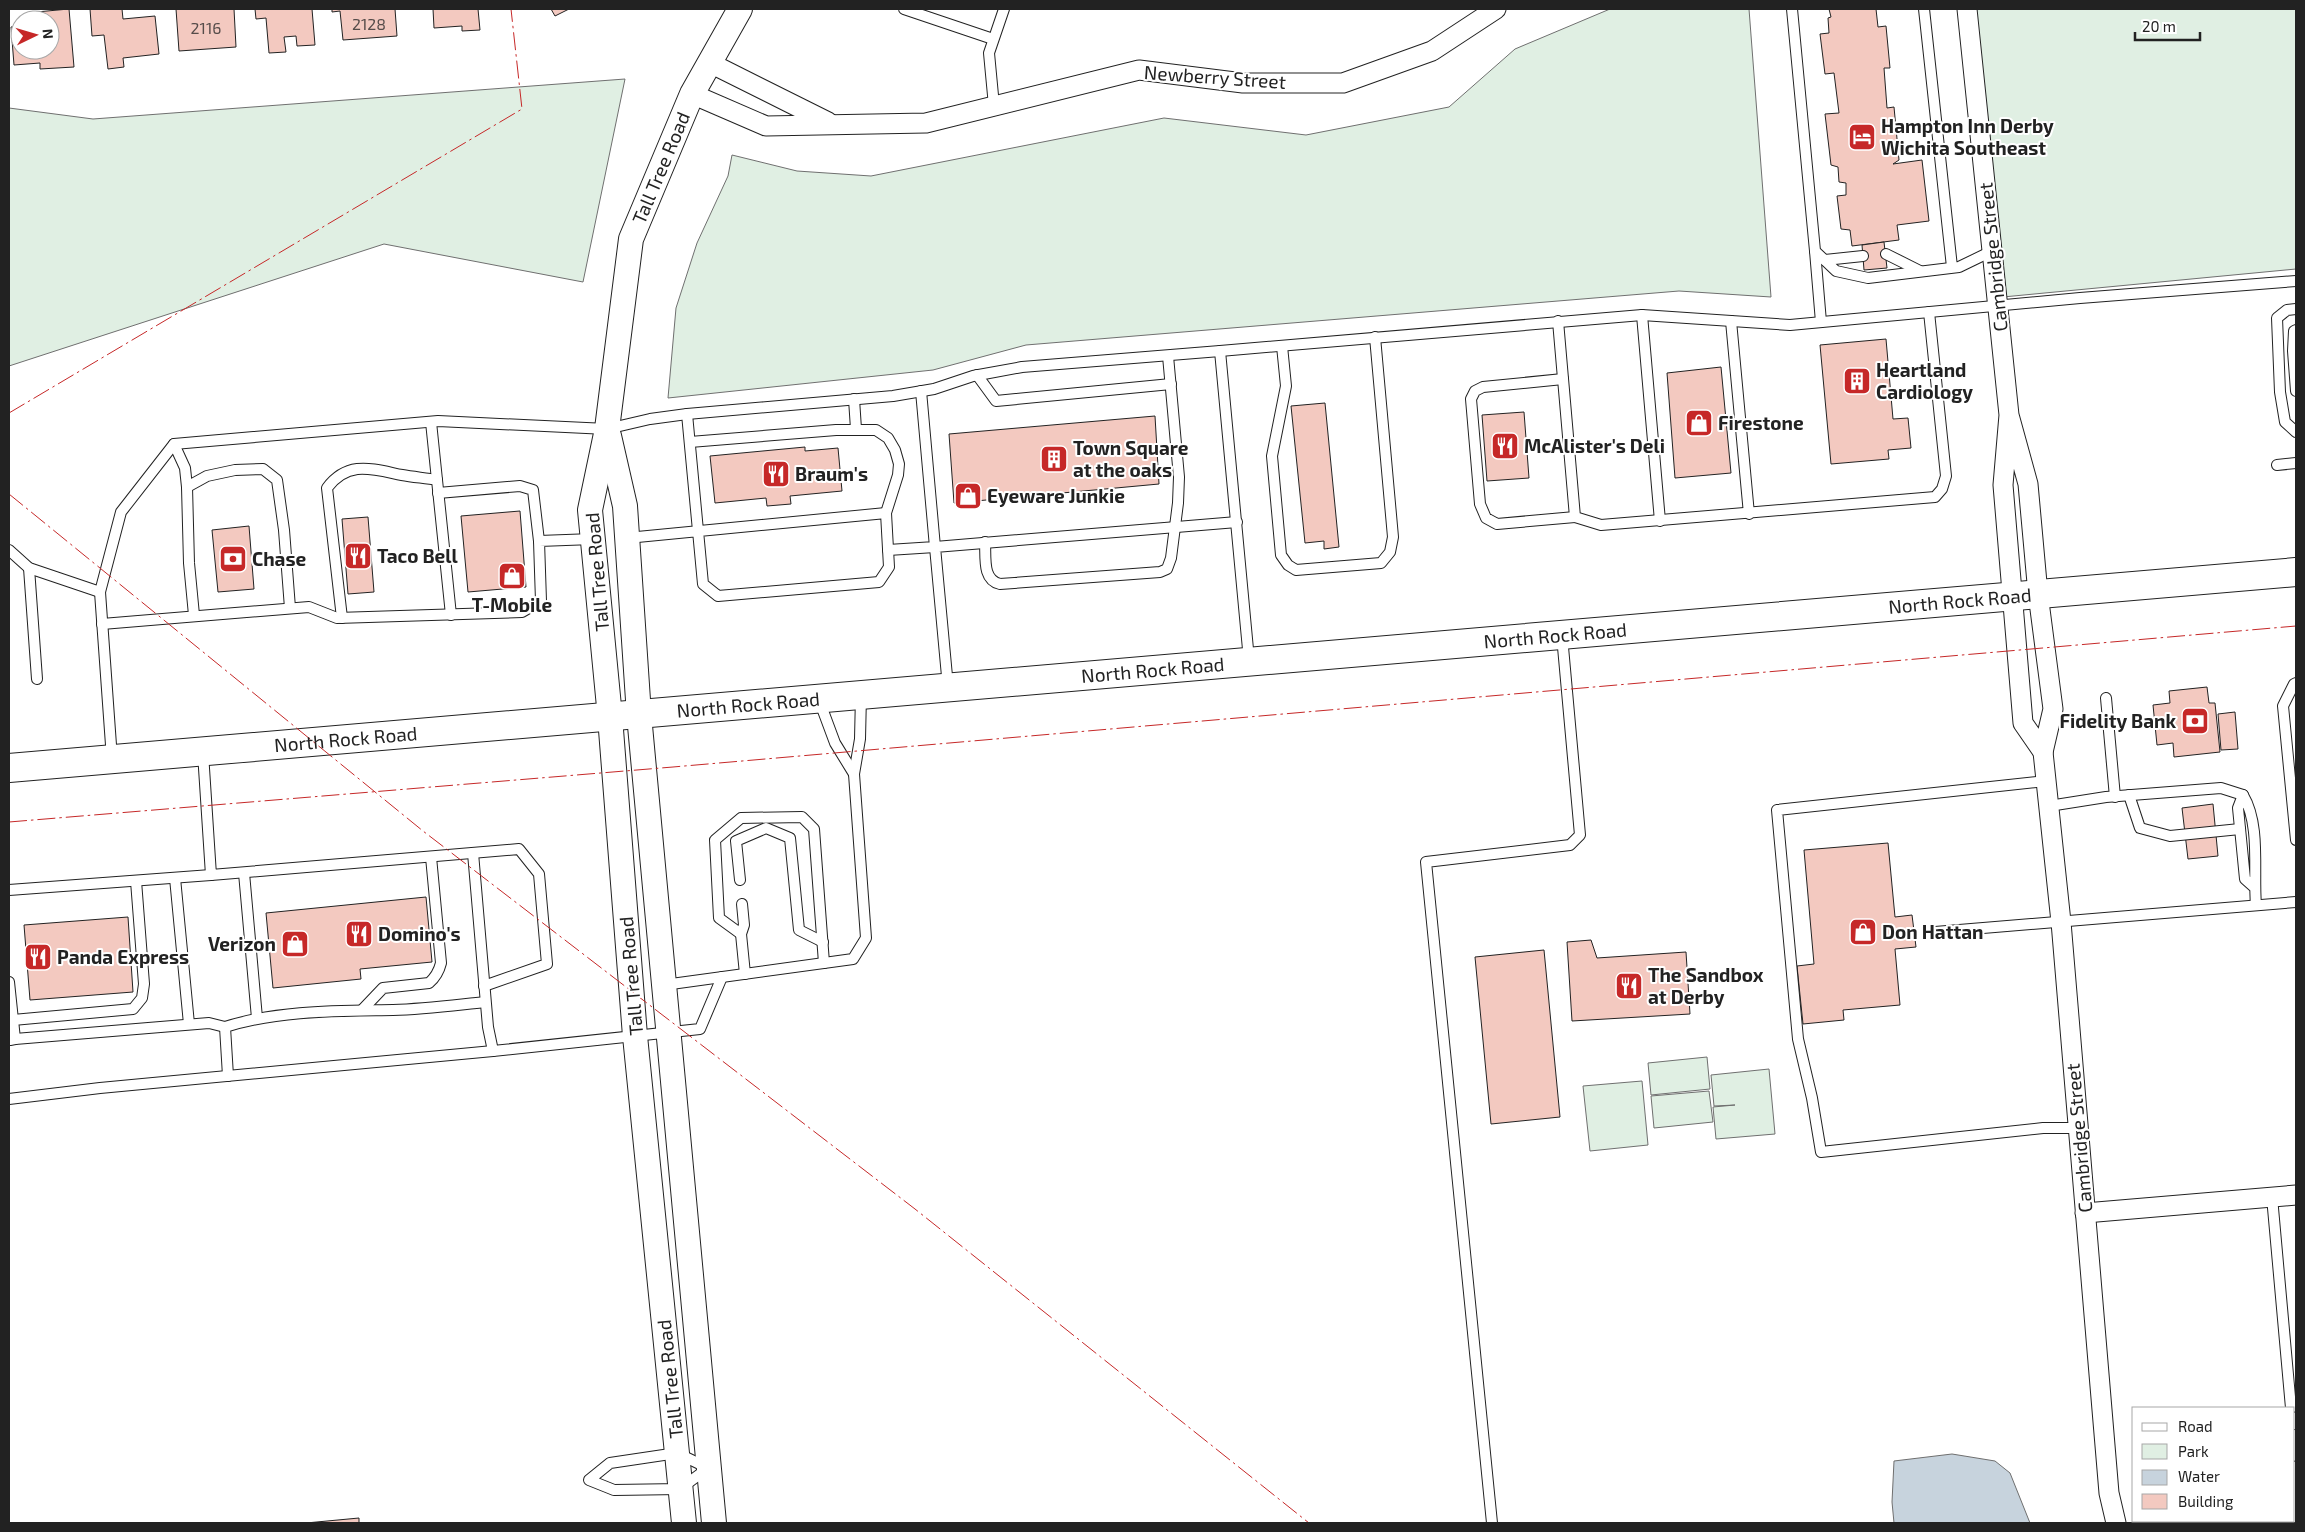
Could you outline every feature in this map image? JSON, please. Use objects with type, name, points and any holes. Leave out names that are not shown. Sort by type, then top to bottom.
[{"type":"main road","name":"North Rock Road","points":[[9,768],[2296,572]]},
{"type":"street","name":"Tall Tree Road","points":[[684,1523],[635,1036],[610,717],[590,510],[607,429],[631,239],[692,94],[740,9]]},
{"type":"street","name":"Newberry Street","points":[[692,94],[766,126],[926,123],[1139,70],[1243,83],[1343,83],[1432,51],[1496,9]]},
{"type":"street","name":"Cambridge Street","points":[[1967,9],[2009,415],[2028,484],[2022,722],[2043,752]]},
{"type":"street","name":"Newberry Street","points":[[710,63],[832,124]]},
{"type":"street","name":"Cambridge Street","points":[[2009,415],[2003,486],[2024,595],[2053,709],[2043,752],[2061,922],[2109,1493],[2116,1523]]},
{"type":"street","name":"Tall Tree Road","points":[[607,429],[625,506],[639,715],[714,1523]]},
{"type":"street","points":[[2085,1213],[2296,1195]]},
{"type":"lane","points":[[904,9],[994,39]]},
{"type":"lane","points":[[994,106],[989,53],[1004,9]]},
{"type":"lane","points":[[1792,9],[1816,251],[1821,322]]},
{"type":"lane","points":[[1924,9],[1952,267]]},
{"type":"lane","points":[[1816,251],[1836,271],[1868,278],[1920,270],[1959,267],[1992,251]]},
{"type":"lane","points":[[1886,254],[1920,270]]},
{"type":"lane","points":[[1825,260],[1863,256]]},
{"type":"lane","points":[[112,760],[100,592],[121,512],[174,444],[431,422],[607,429],[650,419],[687,414],[921,391],[977,375],[1022,368],[1375,337],[1642,315],[1790,325],[2080,298],[2296,281]]},
{"type":"lane","points":[[2296,309],[2288,310],[2277,318],[2280,392],[2286,422],[2296,431]]},
{"type":"lane","points":[[1563,379],[1483,387],[1474,391],[1471,399],[1480,504],[1486,518],[1497,524],[1576,517],[1601,525],[1934,498],[1942,489],[1946,476],[1929,312]]},
{"type":"lane","points":[[1642,315],[1660,521]]},
{"type":"lane","points":[[1731,321],[1749,514]]},
{"type":"lane","points":[[1558,322],[1576,517]]},
{"type":"lane","points":[[2296,330],[2294,331],[2292,351],[2296,391]]},
{"type":"lane","points":[[1282,346],[1286,386],[1272,456],[1281,555],[1288,565],[1296,570],[1381,563],[1390,552],[1393,537],[1375,337]]},
{"type":"lane","points":[[1220,351],[1249,661]]},
{"type":"lane","points":[[985,542],[987,574],[994,583],[1000,584],[1160,572],[1167,569],[1171,558],[1178,503],[1178,477],[1168,356]]},
{"type":"lane","points":[[977,375],[996,401],[1171,384]]},
{"type":"lane","points":[[921,391],[948,687]]},
{"type":"lane","points":[[854,399],[856,429]]},
{"type":"lane","points":[[687,414],[704,584],[718,596],[879,582],[889,567],[886,512],[898,475],[899,464],[895,450],[888,438],[876,430],[856,429],[690,442]]},
{"type":"lane","points":[[431,422],[452,615]]},
{"type":"lane","points":[[174,444],[185,468],[194,615]]},
{"type":"lane","points":[[2277,465],[2296,463]]},
{"type":"lane","points":[[342,618],[327,488],[335,477],[346,471],[370,468],[437,480]]},
{"type":"lane","points":[[187,488],[207,476],[235,470],[263,469],[277,480],[284,530],[290,608]]},
{"type":"lane","points":[[102,624],[309,607],[337,618],[522,612],[541,601],[539,541],[533,490],[520,486],[438,493]]},
{"type":"lane","points":[[627,538],[886,512]]},
{"type":"lane","points":[[888,550],[1237,522]]},
{"type":"lane","points":[[539,541],[593,539]]},
{"type":"lane","points":[[9,550],[29,568],[100,592]]},
{"type":"lane","points":[[29,568],[37,679]]},
{"type":"lane","points":[[1492,1523],[1426,862],[1570,845],[1580,835],[1562,635]]},
{"type":"lane","points":[[2296,683],[2283,706],[2296,840]]},
{"type":"lane","points":[[664,985],[853,959],[866,938],[854,774],[860,740],[861,695]]},
{"type":"lane","points":[[2106,698],[2115,796]]},
{"type":"lane","points":[[818,699],[835,743],[854,774]]},
{"type":"lane","points":[[203,752],[211,875]]},
{"type":"lane","points":[[2046,781],[1777,810],[1798,1039],[1812,1098],[1821,1152],[2011,1131],[2078,1128]]},
{"type":"lane","points":[[2048,806],[2115,796],[2221,788],[2243,795],[2250,807],[2257,874],[2254,887],[2256,905]]},
{"type":"lane","points":[[2129,795],[2140,828],[2170,836],[2240,829]]},
{"type":"lane","points":[[2243,795],[2238,808],[2245,879],[2254,887]]},
{"type":"lane","points":[[741,934],[719,918],[715,840],[742,818],[802,817],[814,829],[824,963]]},
{"type":"lane","points":[[740,880],[736,841],[766,828],[790,838],[799,930],[823,942]]},
{"type":"lane","points":[[9,890],[244,873],[519,849],[539,874],[547,964],[484,986]]},
{"type":"lane","points":[[473,853],[485,1002],[493,1051]]},
{"type":"lane","points":[[363,1009],[383,988],[429,983],[435,978],[439,970],[440,962],[431,857]]},
{"type":"lane","points":[[244,873],[257,1018]]},
{"type":"lane","points":[[175,878],[189,1024]]},
{"type":"lane","points":[[13,1020],[134,1009],[142,998],[144,984],[136,881]]},
{"type":"lane","points":[[1936,932],[2296,902]]},
{"type":"lane","points":[[742,904],[744,925],[741,934],[745,974]]},
{"type":"lane","points":[[9,1099],[100,1088],[669,1033],[700,1028],[722,977]]},
{"type":"lane","points":[[9,982],[13,1020],[12,1039],[189,1024],[209,1023],[225,1027],[257,1018],[363,1009],[394,1010],[485,1002]]},
{"type":"lane","points":[[225,1027],[228,1076]]},
{"type":"lane","points":[[2272,1197],[2291,1407]]},
{"type":"lane","points":[[677,1452],[708,1468],[680,1489],[614,1490],[589,1480],[610,1463],[677,1452]]},
{"type":"green space","points":[[1610,9],[1749,9],[1771,297],[1679,291],[1026,345],[933,370],[668,398],[676,308],[697,243],[728,176],[732,155],[797,171],[871,176],[1164,118],[1306,135],[1449,107],[1515,49]]},
{"type":"green space","points":[[1975,9],[2296,9],[2296,269],[2003,297]]},
{"type":"green space","points":[[625,79],[583,282],[384,244],[9,366],[9,108],[93,119]]},
{"type":"green space","points":[[1707,1057],[1710,1089],[1651,1095],[1648,1063]]},
{"type":"green space","points":[[1769,1069],[1775,1134],[1716,1139],[1713,1107],[1735,1105],[1714,1106],[1711,1075]]},
{"type":"green space","points":[[1642,1081],[1648,1145],[1590,1151],[1583,1086]]},
{"type":"green space","points":[[1709,1091],[1713,1122],[1654,1128],[1651,1096]]},
{"type":"water","points":[[1952,1454],[1995,1461],[2010,1473],[2030,1523],[1894,1523],[1892,1502],[1894,1461]]},
{"type":"building","points":[[69,9],[74,67],[40,69],[40,63],[14,65],[14,60],[60,60],[60,10],[58,10]]},
{"type":"building","points":[[90,9],[122,9],[123,19],[155,16],[159,54],[123,58],[124,67],[108,69],[104,35],[92,36]]},
{"type":"building","points":[[176,9],[234,9],[236,47],[179,51]]},
{"type":"building","points":[[255,9],[312,9],[315,45],[297,46],[296,36],[284,37],[286,52],[269,53],[266,18],[256,19]]},
{"type":"building","points":[[332,9],[395,9],[397,36],[343,40],[340,11],[332,12]]},
{"type":"building","points":[[433,9],[478,9],[480,30],[462,31],[462,26],[434,28]]},
{"type":"building","points":[[551,9],[569,9],[555,16]]},
{"type":"building","name":"Hampton Inn Derby Wichita Southeast","points":[[1829,9],[1876,9],[1878,27],[1886,26],[1890,68],[1884,68],[1887,108],[1894,107],[1899,160],[1893,164],[1922,160],[1929,221],[1897,225],[1899,240],[1852,246],[1850,230],[1841,229],[1837,196],[1846,195],[1846,183],[1839,182],[1838,167],[1831,165],[1825,114],[1839,113],[1834,73],[1825,74],[1820,34],[1829,33],[1828,18],[1831,17]]},
{"type":"building","points":[[1884,242],[1887,268],[1864,270],[1862,245]]},
{"type":"building","name":"Heartland Cardiology","points":[[1886,339],[1893,419],[1908,418],[1911,448],[1888,450],[1889,459],[1831,464],[1820,345]]},
{"type":"building","name":"Firestone","points":[[1721,367],[1731,473],[1675,478],[1667,373]]},
{"type":"building","points":[[1325,403],[1339,547],[1324,549],[1324,541],[1305,543],[1291,406]]},
{"type":"building","name":"McAlister's Deli","points":[[1524,412],[1529,478],[1487,481],[1482,415]]},
{"type":"building","name":"Town Square at the oaks","points":[[1155,416],[1159,484],[954,503],[949,434]]},
{"type":"building","name":"Braum's","points":[[805,447],[805,451],[838,448],[842,491],[790,496],[791,504],[767,506],[766,498],[715,503],[710,456]]},
{"type":"building","points":[[520,511],[526,587],[468,592],[461,516]]},
{"type":"building","name":"Taco Bell","points":[[368,517],[374,592],[348,594],[342,519]]},
{"type":"building","name":"Chase","points":[[249,526],[254,589],[218,592],[212,530]]},
{"type":"building","points":[[2207,687],[2209,703],[2215,703],[2220,752],[2174,757],[2173,743],[2157,745],[2153,705],[2170,703],[2169,691]]},
{"type":"building","points":[[2235,712],[2238,749],[2221,750],[2218,714]]},
{"type":"building","points":[[2213,804],[2218,856],[2188,859],[2182,808]]},
{"type":"building","name":"Don Hattan","points":[[1888,843],[1895,917],[1912,915],[1916,947],[1895,949],[1900,1005],[1843,1010],[1844,1020],[1803,1024],[1797,966],[1814,964],[1804,850]]},
{"type":"building","points":[[426,897],[432,962],[360,969],[361,979],[273,988],[266,913]]},
{"type":"building","points":[[128,917],[133,992],[30,1000],[24,925]]},
{"type":"building","name":"The Sandbox at Derby","points":[[1591,940],[1597,958],[1686,952],[1690,1014],[1572,1021],[1567,942]]},
{"type":"building","points":[[1544,950],[1560,1117],[1491,1124],[1475,957]]},
{"type":"building","points":[[359,1518],[359,1523],[306,1523]]},
{"type":"power","points":[[9,413],[522,109],[511,9]]},
{"type":"power","points":[[9,494],[423,831],[915,1209],[1309,1523]]},
{"type":"power","points":[[9,822],[673,767],[2296,626]]},
{"type":"place","name":"Hampton Inn Derby Wichita Southeast","points":[[1862,137]]},
{"type":"place","name":"Heartland Cardiology","points":[[1857,381]]},
{"type":"place","name":"Firestone","points":[[1699,423]]},
{"type":"place","name":"McAlister's Deli","points":[[1505,446]]},
{"type":"place","name":"Town Square at the oaks","points":[[1054,459]]},
{"type":"place","name":"Braum's","points":[[776,474]]},
{"type":"place","name":"Eyeware Junkie","points":[[968,496]]},
{"type":"place","name":"Taco Bell","points":[[358,556]]},
{"type":"place","name":"Chase","points":[[233,559]]},
{"type":"place","name":"T-Mobile","points":[[512,576]]},
{"type":"place","name":"Fidelity Bank","points":[[2195,721]]},
{"type":"place","name":"Don Hattan","points":[[1863,932]]},
{"type":"place","name":"Domino's","points":[[359,934]]},
{"type":"place","name":"Verizon","points":[[295,944]]},
{"type":"place","name":"Panda Express","points":[[38,957]]},
{"type":"place","name":"The Sandbox at Derby","points":[[1629,986]]}]
